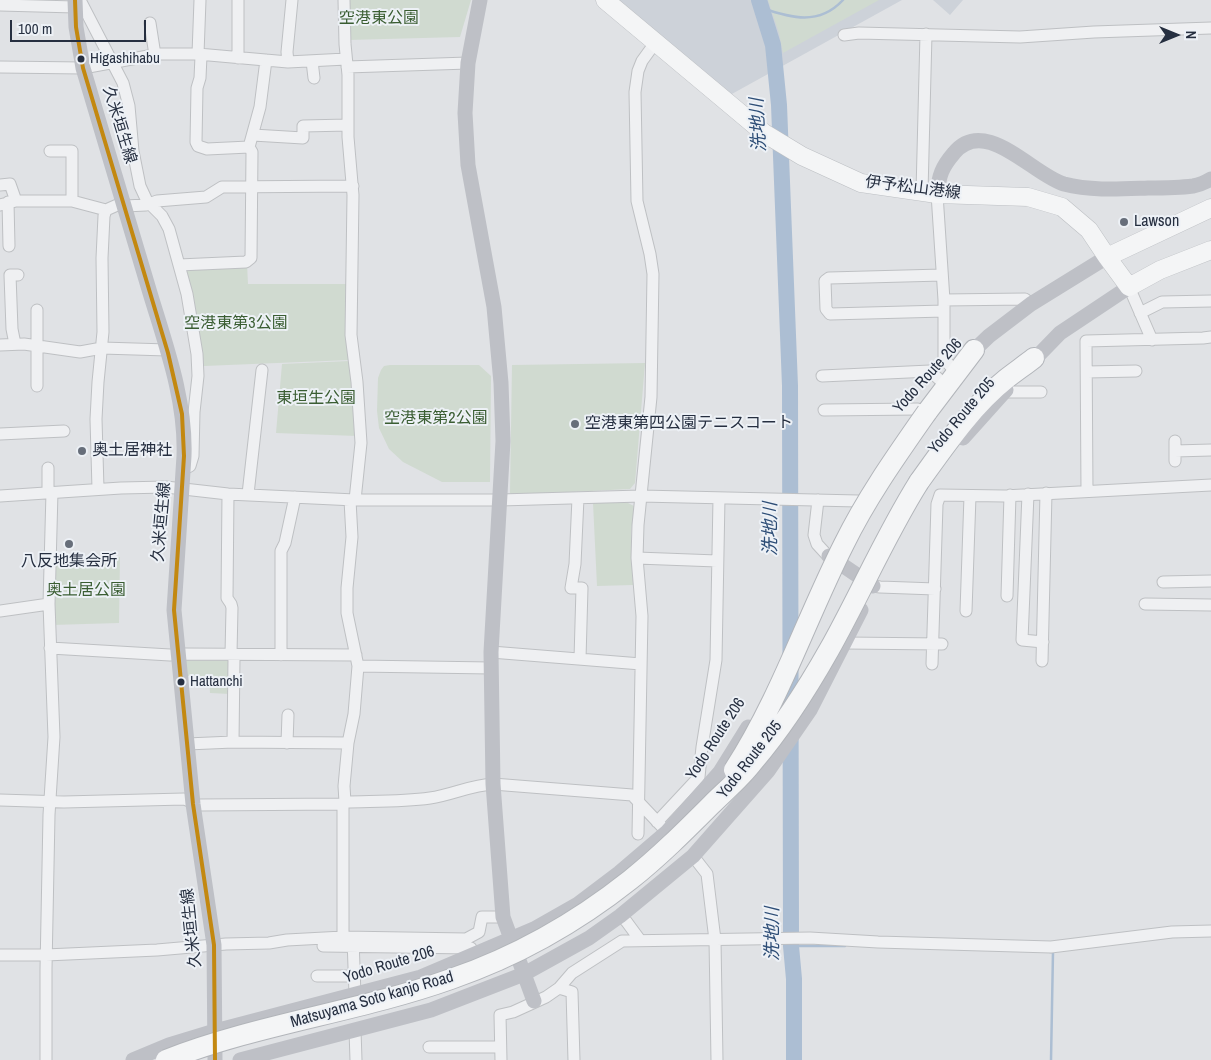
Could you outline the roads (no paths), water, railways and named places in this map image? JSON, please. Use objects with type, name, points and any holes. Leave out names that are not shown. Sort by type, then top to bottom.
[{"type":"highway","points":[[709,807],[744,754],[775,694],[844,544],[868,499],[922,410],[974,350]]},
{"type":"highway","points":[[709,807],[752,764],[777,732],[799,698],[829,651],[896,519],[919,482],[948,442],[976,409],[1005,380],[1034,358]]},
{"type":"highway","name":"Matsuyama Soto kanjo Road","points":[[166,1060],[245,1035],[414,991],[452,979],[520,950],[594,907],[630,881],[664,852],[709,807]]},
{"type":"main road","name":"伊予松山港線","points":[[605,0],[768,136],[796,152],[861,183],[929,193],[1028,196],[1062,207],[1089,230],[1129,287]]},
{"type":"main road","points":[[1107,258],[1211,208]]},
{"type":"main road","points":[[1129,287],[1160,270],[1211,250]]},
{"type":"street","points":[[200,0],[200,78],[197,88],[196,138],[198,146],[207,149],[249,147]]},
{"type":"street","points":[[238,0],[238,58]]},
{"type":"street","points":[[288,62],[287,52],[292,0]]},
{"type":"street","points":[[344,0],[348,125],[353,186],[351,335],[357,382],[361,443],[353,500],[351,558],[347,583],[347,613],[357,661],[354,714],[348,743],[344,786],[350,940],[355,995],[356,1060]]},
{"type":"street","points":[[480,0],[471,39],[465,113],[468,166],[490,283],[499,354],[503,441],[491,652],[494,784],[503,917],[534,1002]]},
{"type":"street","points":[[0,5],[77,2],[114,63],[126,92],[132,151],[138,179],[144,195],[165,221],[189,304],[197,354],[198,376],[194,412],[193,456],[190,466],[184,469]]},
{"type":"street","name":"久米垣生線","points":[[77,2],[76,26],[84,68],[167,350],[181,405],[185,433],[184,469],[174,591],[177,654],[193,804],[214,945],[215,1060]]},
{"type":"street","points":[[150,23],[154,55]]},
{"type":"street","points":[[844,35],[859,33],[1020,37],[1094,32],[1211,28]]},
{"type":"street","points":[[926,34],[929,193],[942,275],[944,359],[953,370]]},
{"type":"street","points":[[638,834],[642,616],[637,558],[651,397],[653,274],[637,201],[635,92],[638,71],[655,43]]},
{"type":"street","points":[[0,67],[84,68],[154,55],[200,55],[288,62],[468,63]]},
{"type":"street","points":[[179,265],[249,260],[252,254],[252,152],[249,147],[260,107],[266,60]]},
{"type":"street","points":[[312,62],[314,78]]},
{"type":"street","points":[[253,135],[303,138],[303,126],[348,125]]},
{"type":"street","points":[[929,193],[944,165],[958,147],[975,140],[993,143],[1006,149],[1062,184],[1085,188],[1195,186],[1211,180]]},
{"type":"street","points":[[50,151],[72,151],[72,201]]},
{"type":"street","points":[[0,185],[10,184],[8,203],[9,246]]},
{"type":"street","points":[[8,203],[72,201],[106,210],[124,204],[206,197],[222,186],[353,186]]},
{"type":"street","points":[[98,489],[97,400],[103,332],[102,258],[106,210]]},
{"type":"street","name":"Yodo Route 206","points":[[133,1060],[169,1045],[215,1031],[421,977],[534,929],[578,904],[619,874],[662,827],[720,772],[746,732],[775,675],[828,556],[871,476],[942,382],[974,350],[1030,304],[1107,258]]},
{"type":"street","points":[[15,344],[12,329],[10,276],[18,275]]},
{"type":"street","points":[[942,275],[829,278],[825,281],[826,309],[830,314],[1025,299],[1030,304]]},
{"type":"street","points":[[1129,287],[1152,340]]},
{"type":"street","name":"Yodo Route 205","points":[[240,1060],[431,1010],[524,974],[589,938],[620,916],[693,856],[775,762],[805,717],[845,643],[906,519],[961,439],[1034,358],[1060,333],[1129,287]]},
{"type":"street","points":[[1140,313],[1162,302],[1211,301]]},
{"type":"street","points":[[37,310],[37,386]]},
{"type":"street","points":[[1088,491],[1086,342],[1211,337]]},
{"type":"street","points":[[0,345],[15,344],[80,352],[102,348],[167,350]]},
{"type":"street","points":[[248,494],[262,370]]},
{"type":"street","points":[[822,376],[930,371],[942,382]]},
{"type":"street","points":[[1087,372],[1136,371]]},
{"type":"street","points":[[1004,392],[1041,392]]},
{"type":"street","points":[[831,413],[877,413],[922,410]]},
{"type":"street","points":[[0,434],[64,431]]},
{"type":"street","points":[[1175,451],[1211,450]]},
{"type":"street","points":[[46,1060],[46,956],[50,801],[54,737],[49,604],[50,492],[48,468]]},
{"type":"street","points":[[932,664],[938,644],[937,504],[940,495],[1010,495],[1211,485]]},
{"type":"street","points":[[0,496],[142,487],[182,488],[228,494],[353,500],[500,500],[641,496],[858,501]]},
{"type":"street","points":[[1042,661],[1046,640],[1050,534],[1046,493]]},
{"type":"street","points":[[228,494],[227,598],[232,604],[231,654],[234,659],[233,742]]},
{"type":"street","points":[[1028,494],[1022,640],[1046,640]]},
{"type":"street","points":[[1007,596],[1010,495]]},
{"type":"street","points":[[966,611],[972,597],[973,546],[970,496]]},
{"type":"street","points":[[281,654],[281,551],[285,544],[295,497]]},
{"type":"street","points":[[578,498],[575,564],[571,588],[582,588],[580,659]]},
{"type":"street","points":[[662,827],[699,777],[716,660],[719,498]]},
{"type":"street","points":[[818,500],[814,535],[817,544],[828,556],[873,586],[938,595]]},
{"type":"street","points":[[637,558],[717,561]]},
{"type":"street","points":[[1163,582],[1211,581]]},
{"type":"street","points":[[1148,601],[1211,604]]},
{"type":"street","points":[[0,611],[49,604]]},
{"type":"street","points":[[845,643],[890,648],[938,644]]},
{"type":"street","points":[[50,648],[177,654],[281,654],[357,661],[491,668]]},
{"type":"street","points":[[491,652],[641,664]]},
{"type":"street","points":[[288,715],[288,743]]},
{"type":"street","points":[[187,744],[233,742],[348,743]]},
{"type":"street","points":[[0,800],[184,799],[200,806],[344,803],[432,798],[477,785],[494,784],[632,795],[693,856],[707,874],[715,940],[717,1060]]},
{"type":"street","points":[[620,916],[640,940]]},
{"type":"street","points":[[0,955],[46,956],[269,943],[287,940],[466,939],[479,932],[482,918],[503,917]]},
{"type":"street","points":[[501,1060],[500,1015],[513,1012],[546,996],[559,988],[572,973],[622,940],[807,938],[1051,947],[1172,932],[1211,931]]},
{"type":"street","points":[[350,940],[472,948]]},
{"type":"street","points":[[317,976],[354,976]]},
{"type":"street","points":[[559,988],[572,992],[574,1060]]},
{"type":"street","points":[[429,1048],[500,1047]]},
{"type":"waterway","name":"洗地川","points":[[759,0],[773,45],[779,105],[790,386],[791,946],[794,979],[794,1060]]},
{"type":"waterway","points":[[762,8],[784,15],[804,18],[824,14],[843,0]]},
{"type":"waterway","points":[[791,946],[845,946]]},
{"type":"waterway","points":[[1050,952],[1053,952],[1051,1060]]},
{"type":"place","name":"Higashihabu","points":[[81,59]]},
{"type":"place","name":"Lawson","points":[[1124,222]]},
{"type":"place","name":"空港東第四公園テニスコート","points":[[575,424]]},
{"type":"place","name":"奥土居神社","points":[[82,451]]},
{"type":"place","name":"八反地集会所","points":[[69,544]]},
{"type":"place","name":"Hattanchi","points":[[181,682]]},
{"type":"park label","name":"空港東公園","points":[[379,19]]},
{"type":"park label","name":"空港東第3公園","points":[[236,324]]},
{"type":"park label","name":"東垣生公園","points":[[316,399]]},
{"type":"park label","name":"空港東第2公園","points":[[436,419]]},
{"type":"park label","name":"奥土居公園","points":[[86,591]]}]
